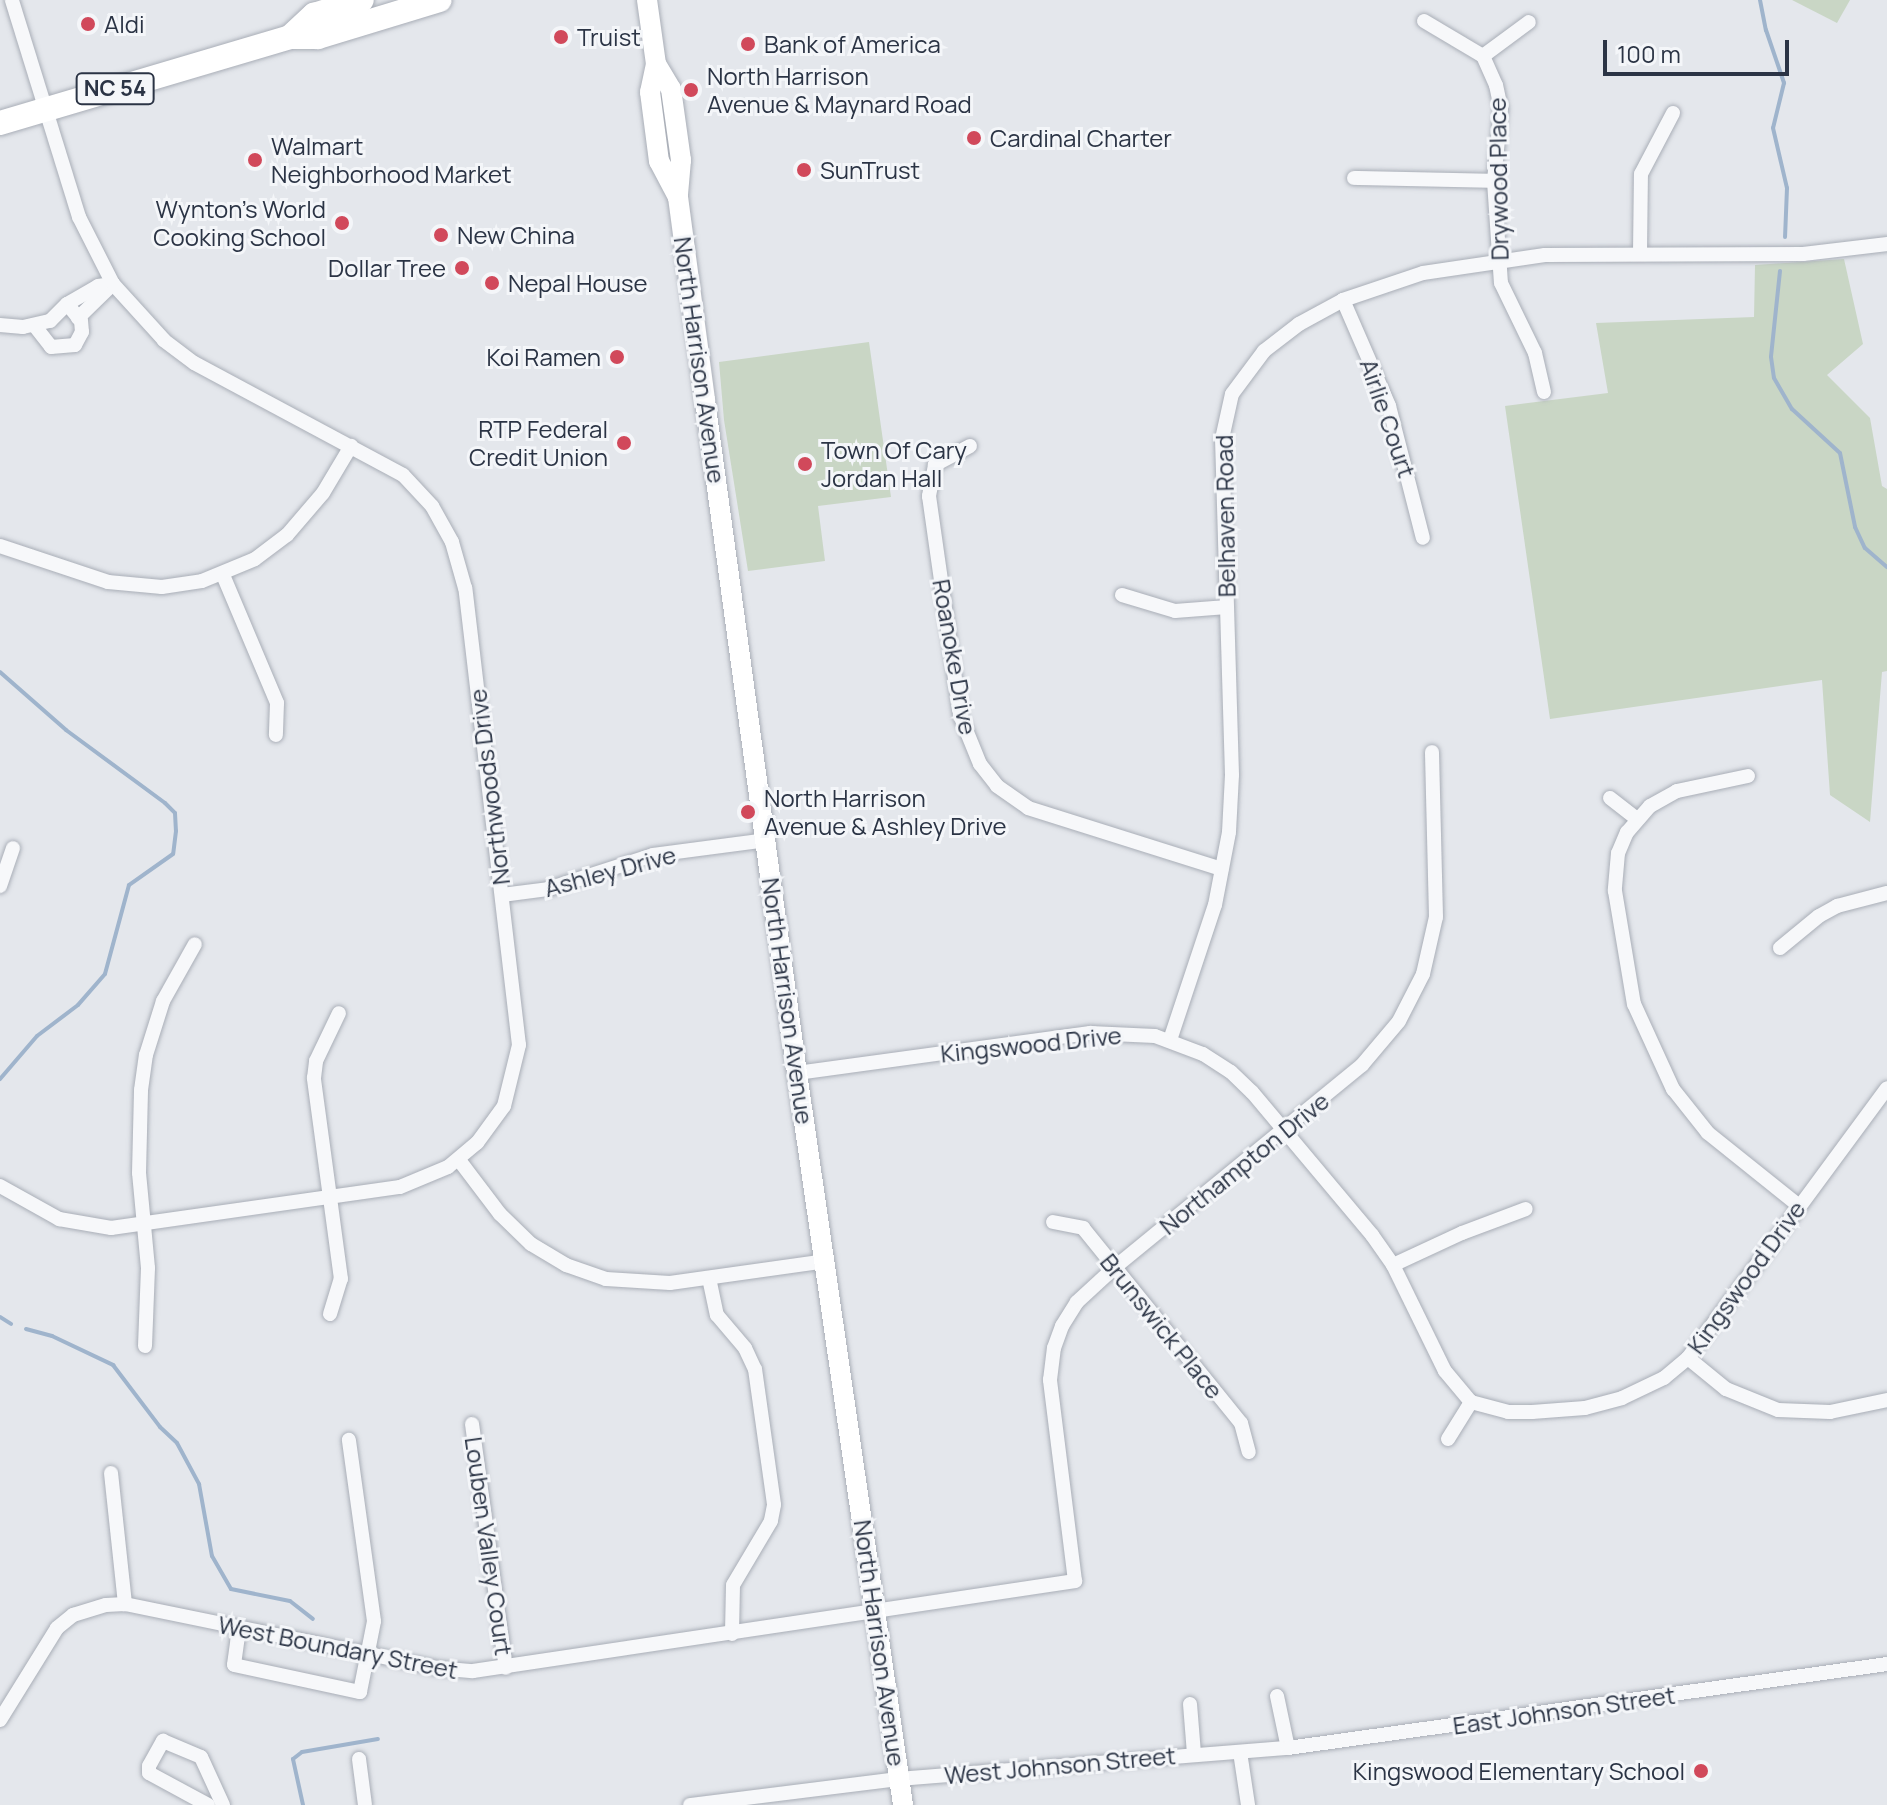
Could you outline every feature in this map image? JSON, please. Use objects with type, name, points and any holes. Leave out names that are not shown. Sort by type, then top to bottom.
[{"type":"main road","name":"NC 54","points":[[290,37],[314,15],[362,0]]},
{"type":"main road","name":"NC 54","points":[[0,123],[290,37],[318,37],[440,0]]},
{"type":"main road","name":"North Harrison Avenue","points":[[647,0],[656,64],[650,92],[659,161],[678,197],[797,1073],[903,1805]]},
{"type":"street","name":"Northwoods Drive","points":[[0,1186],[44,1212],[75,1224],[111,1228],[417,1182],[459,1160],[477,1143],[504,1106],[517,1060],[517,1013],[465,588],[457,556],[432,506],[414,486],[351,446],[194,363],[164,340],[113,284],[79,217],[12,0]]},
{"type":"street","points":[[1424,21],[1483,56],[1529,22]]},
{"type":"street","name":"Drywood Place","points":[[1483,56],[1496,85],[1501,108],[1494,181],[1498,261],[1506,299],[1535,353],[1544,392]]},
{"type":"street","points":[[1640,252],[1641,174],[1673,113]]},
{"type":"street","points":[[1354,178],[1494,181]]},
{"type":"street","name":"Belhaven Road","points":[[1170,1040],[1204,941],[1222,869],[1232,775],[1222,459],[1224,418],[1232,394],[1264,351],[1299,324],[1343,300],[1396,280],[1498,261],[1640,252],[1803,254],[1887,244]]},
{"type":"street","points":[[0,325],[34,325],[50,321],[67,304],[98,286],[113,284]]},
{"type":"street","points":[[78,318],[113,284]]},
{"type":"street","name":"Airlie Court","points":[[1343,300],[1389,406],[1423,538]]},
{"type":"street","points":[[34,325],[51,347],[67,348],[80,340],[78,318],[67,304]]},
{"type":"street","points":[[0,546],[108,582],[132,586],[185,585],[223,575],[274,547],[300,523],[323,493],[351,446]]},
{"type":"street","name":"Roanoke Drive","points":[[970,446],[935,465],[929,496],[960,715],[980,764],[997,786],[1028,808],[1222,869]]},
{"type":"street","points":[[223,575],[277,703],[276,735]]},
{"type":"street","points":[[1122,595],[1175,611],[1227,607]]},
{"type":"street","name":"Northampton Drive","points":[[1072,1565],[1052,1405],[1051,1362],[1067,1317],[1077,1302],[1114,1268],[1377,1051],[1409,1004],[1423,974],[1433,936],[1437,899],[1432,752]]},
{"type":"street","points":[[1748,776],[1677,791],[1650,806],[1636,818],[1618,853],[1615,879],[1626,969],[1643,1025],[1684,1108],[1727,1150],[1799,1206]]},
{"type":"street","points":[[1610,798],[1636,818]]},
{"type":"street","name":"Ashley Drive","points":[[502,895],[548,889],[653,855],[767,840]]},
{"type":"street","points":[[0,886],[13,848]]},
{"type":"street","points":[[1780,948],[1819,916],[1837,906],[1887,893]]},
{"type":"street","points":[[145,1346],[148,1268],[138,1129],[146,1055],[163,1001],[195,944]]},
{"type":"street","points":[[330,1314],[341,1279],[314,1078],[316,1061],[339,1013]]},
{"type":"street","name":"Kingswood Drive","points":[[797,1073],[1090,1033],[1140,1033],[1170,1040],[1203,1054],[1231,1072],[1285,1129],[1393,1265],[1439,1361],[1471,1402],[1508,1412],[1585,1408],[1643,1390],[1688,1358],[1887,1088]]},
{"type":"street","points":[[459,1160],[514,1229],[539,1249],[566,1265],[628,1283],[670,1283],[826,1261]]},
{"type":"street","points":[[1393,1265],[1462,1233],[1526,1209]]},
{"type":"street","name":"Brunswick Place","points":[[1053,1222],[1083,1228],[1241,1423],[1249,1452]]},
{"type":"street","points":[[709,1278],[717,1315],[745,1348],[755,1369],[774,1505],[771,1521],[733,1585],[732,1634]]},
{"type":"street","points":[[1688,1358],[1726,1389],[1778,1410],[1830,1412],[1887,1400]]},
{"type":"street","points":[[1448,1439],[1471,1402]]},
{"type":"street","name":"Louben Valley Court","points":[[472,1424],[506,1668]]},
{"type":"street","points":[[239,1629],[234,1665],[360,1692],[370,1654],[374,1621],[349,1440]]},
{"type":"street","points":[[111,1473],[125,1604]]},
{"type":"street","name":"West Boundary Street","points":[[0,1720],[47,1640],[65,1620],[95,1607],[125,1604],[455,1671],[506,1668],[1075,1581],[1072,1565]]},
{"type":"street","name":"East Johnson Street","points":[[1240,1752],[1288,1748],[1887,1664]]},
{"type":"street","points":[[1277,1696],[1288,1748]]},
{"type":"street","points":[[1190,1704],[1194,1754]]},
{"type":"street","points":[[208,1805],[149,1773],[149,1766],[163,1741],[201,1757],[223,1805]]},
{"type":"street","points":[[1240,1752],[1248,1805]]},
{"type":"street","name":"West Johnson Street","points":[[690,1805],[899,1779],[1240,1752]]},
{"type":"street","points":[[359,1759],[365,1805]]},
{"type":"green space","points":[[1792,0],[1850,0],[1837,23]]},
{"type":"green space","points":[[1844,259],[1863,344],[1827,375],[1870,418],[1882,486],[1887,489],[1887,671],[1882,672],[1870,822],[1830,795],[1822,680],[1550,719],[1505,406],[1608,393],[1596,323],[1754,317],[1755,265]]},
{"type":"green space","points":[[869,342],[891,497],[818,506],[825,561],[748,571],[724,420],[719,362]]},
{"type":"waterway","points":[[1760,0],[1766,30],[1784,83],[1773,128],[1787,188],[1785,237]]},
{"type":"waterway","points":[[1780,271],[1771,357],[1774,378],[1792,409],[1840,453],[1855,527],[1865,548],[1887,567]]},
{"type":"waterway","points":[[0,672],[66,730],[165,803],[175,813],[176,831],[173,854],[129,885],[105,974],[78,1005],[37,1036],[0,1079]]},
{"type":"waterway","points":[[0,1317],[11,1324]]},
{"type":"waterway","points":[[26,1329],[52,1336],[113,1365],[160,1427],[177,1443],[199,1484],[212,1556],[231,1589],[290,1601],[313,1619]]},
{"type":"waterway","points":[[303,1805],[293,1759],[302,1752],[378,1739]]},
{"type":"place","name":"Aldi","points":[[88,24]]},
{"type":"place","name":"Truist","points":[[561,37]]},
{"type":"place","name":"Bank of America","points":[[748,44]]},
{"type":"place","name":"North Harrison Avenue & Maynard Road","points":[[691,90]]},
{"type":"place","name":"Cardinal Charter","points":[[974,138]]},
{"type":"place","name":"Walmart Neighborhood Market","points":[[255,160]]},
{"type":"place","name":"SunTrust","points":[[804,170]]},
{"type":"place","name":"Wynton's World Cooking School","points":[[342,223]]},
{"type":"place","name":"New China","points":[[441,235]]},
{"type":"place","name":"Dollar Tree","points":[[462,268]]},
{"type":"place","name":"Nepal House","points":[[492,283]]},
{"type":"place","name":"Koi Ramen","points":[[617,357]]},
{"type":"place","name":"RTP Federal Credit Union","points":[[624,443]]},
{"type":"place","name":"Town Of Cary Jordan Hall","points":[[805,464]]},
{"type":"place","name":"North Harrison Avenue & Ashley Drive","points":[[748,812]]},
{"type":"place","name":"Kingswood Elementary School","points":[[1701,1771]]}]
